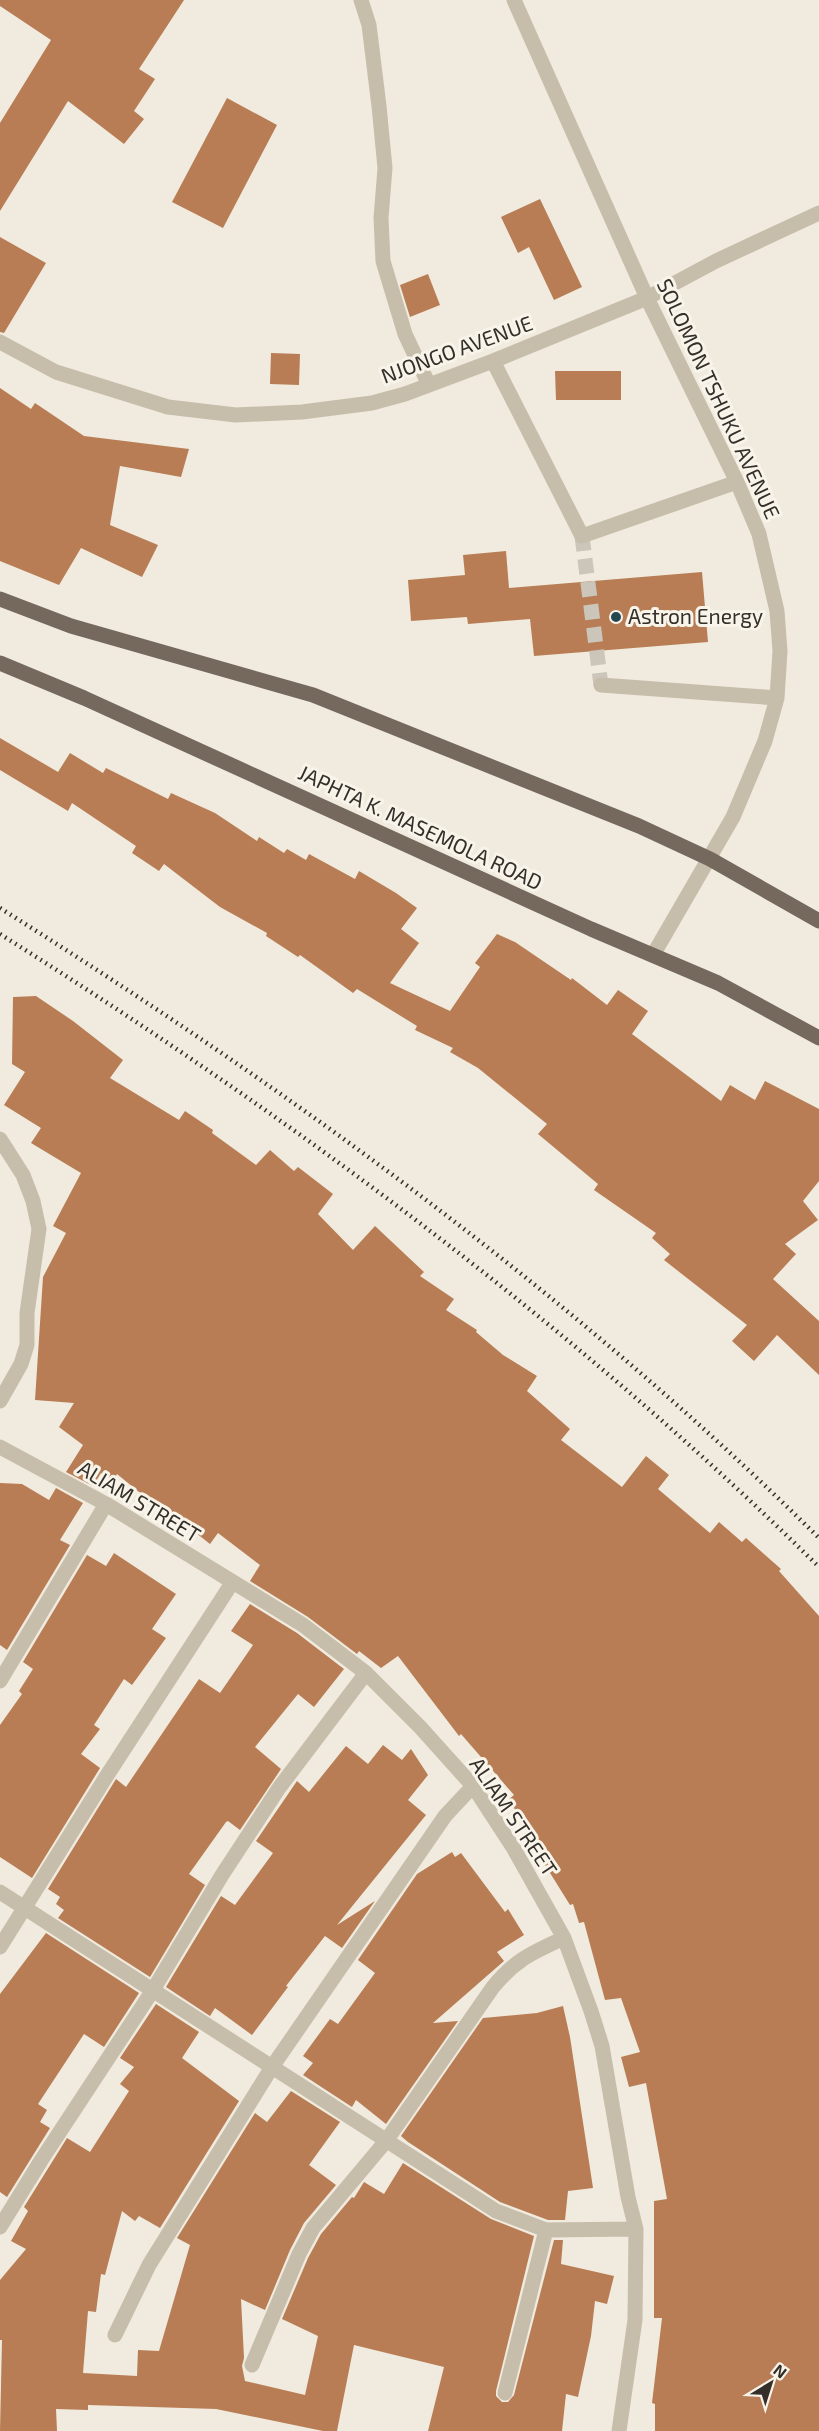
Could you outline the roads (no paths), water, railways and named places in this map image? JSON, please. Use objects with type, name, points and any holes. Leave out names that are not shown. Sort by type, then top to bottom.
[{"type":"main road","points":[[0,598],[71,626],[314,695],[639,826],[711,859],[819,921]]},
{"type":"main road","name":"JAPHTA K. MASEMOLA ROAD","points":[[0,663],[84,698],[591,929],[718,983],[819,1038]]},
{"type":"street","points":[[361,0],[369,25],[385,168],[381,218],[383,261],[405,334],[429,385]]},
{"type":"street","name":"SOLOMON TSHUKU AVENUE","points":[[514,0],[647,298],[737,482],[759,534],[777,611],[780,651],[777,698],[765,741],[753,772],[711,859],[654,955]]},
{"type":"street","name":"NJONGO AVENUE","points":[[0,342],[56,372],[168,407],[236,415],[302,412],[372,403],[493,361],[647,298],[716,261],[819,213]]},
{"type":"street","points":[[493,361],[582,536],[737,482]]},
{"type":"street","points":[[601,686],[777,698]]},
{"type":"street","points":[[0,1139],[23,1175],[33,1201],[39,1229],[27,1313],[27,1345],[21,1364],[0,1401]]},
{"type":"street","name":"ALIAM STREET","points":[[0,1447],[106,1504],[303,1625],[366,1673],[420,1727],[473,1786],[514,1849],[564,1938],[602,2046],[628,2197],[636,2229],[635,2320],[619,2431]]},
{"type":"street","points":[[0,1681],[106,1504]]},
{"type":"street","points":[[0,1947],[106,1777],[232,1583]]},
{"type":"street","points":[[0,2227],[153,1990],[222,1875],[279,1788],[366,1673]]},
{"type":"street","points":[[115,2335],[149,2265],[272,2067],[445,1816],[473,1786]]},
{"type":"street","points":[[0,1892],[496,2211],[546,2230],[636,2229]]},
{"type":"street","points":[[252,2365],[313,2228],[386,2141],[493,1987],[508,1969],[524,1956],[564,1938]]},
{"type":"street","points":[[506,2393],[546,2230]]},
{"type":"tunnel","points":[[582,536],[601,685]]},
{"type":"railway","points":[[0,908],[216,1049],[427,1200],[629,1363],[819,1538]]},
{"type":"railway","points":[[0,934],[216,1076],[427,1228],[629,1392],[819,1567]]},
{"type":"place","name":"Astron Energy","points":[[616,617]]}]
